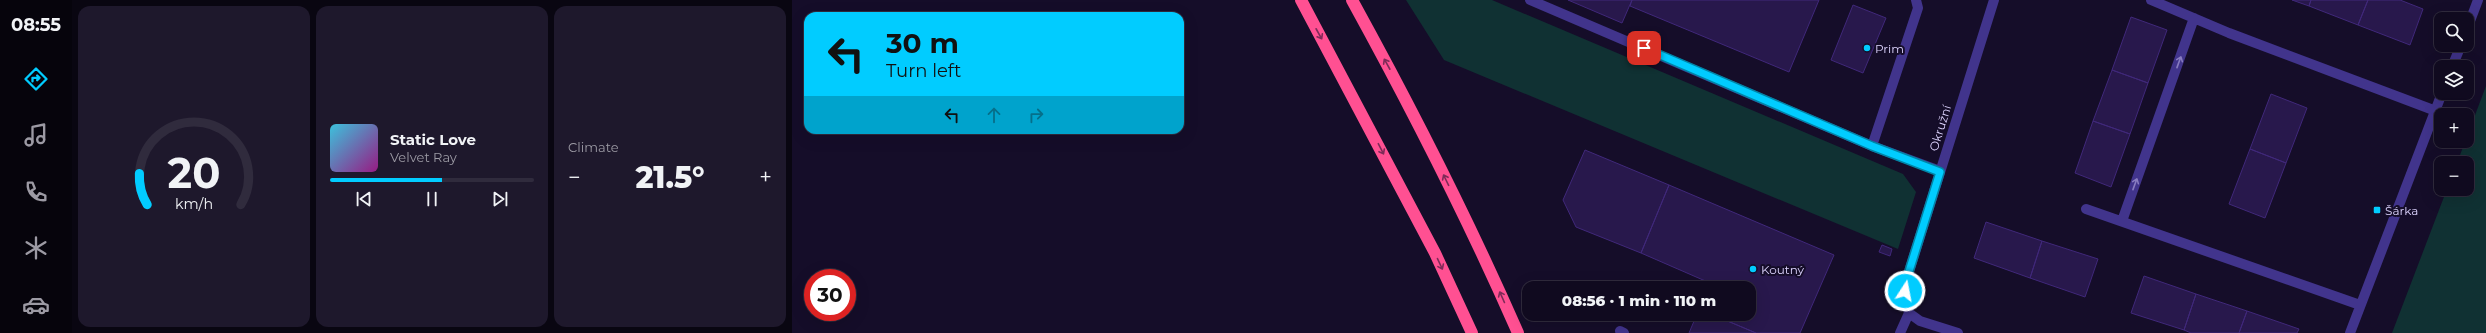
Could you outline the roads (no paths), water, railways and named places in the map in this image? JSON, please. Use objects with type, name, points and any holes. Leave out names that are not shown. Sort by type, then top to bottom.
[{"type":"highway","points":[[1301,0],[1435,253],[1472,333]]},
{"type":"highway","points":[[1352,0],[1408,101],[1486,261],[1518,333]]},
{"type":"street","points":[[1530,0],[1872,146],[1940,172]]},
{"type":"street","points":[[1872,146],[1918,8],[1916,0]]},
{"type":"street","name":"Okružní","points":[[1909,314],[1905,299],[1906,281],[1994,0]]},
{"type":"street","points":[[2151,0],[2434,110]]},
{"type":"street","points":[[2474,12],[2478,0]]},
{"type":"street","points":[[2122,221],[2194,18]]},
{"type":"street","points":[[2350,333],[2434,116]]},
{"type":"street","points":[[2086,209],[2360,305]]},
{"type":"street","points":[[1900,333],[1909,314],[1920,321],[1958,333]]},
{"type":"place","name":"Prim","points":[[1867,48]]},
{"type":"place","name":"Šárka","points":[[2377,210]]},
{"type":"place","name":"Koutný","points":[[1753,269]]}]
